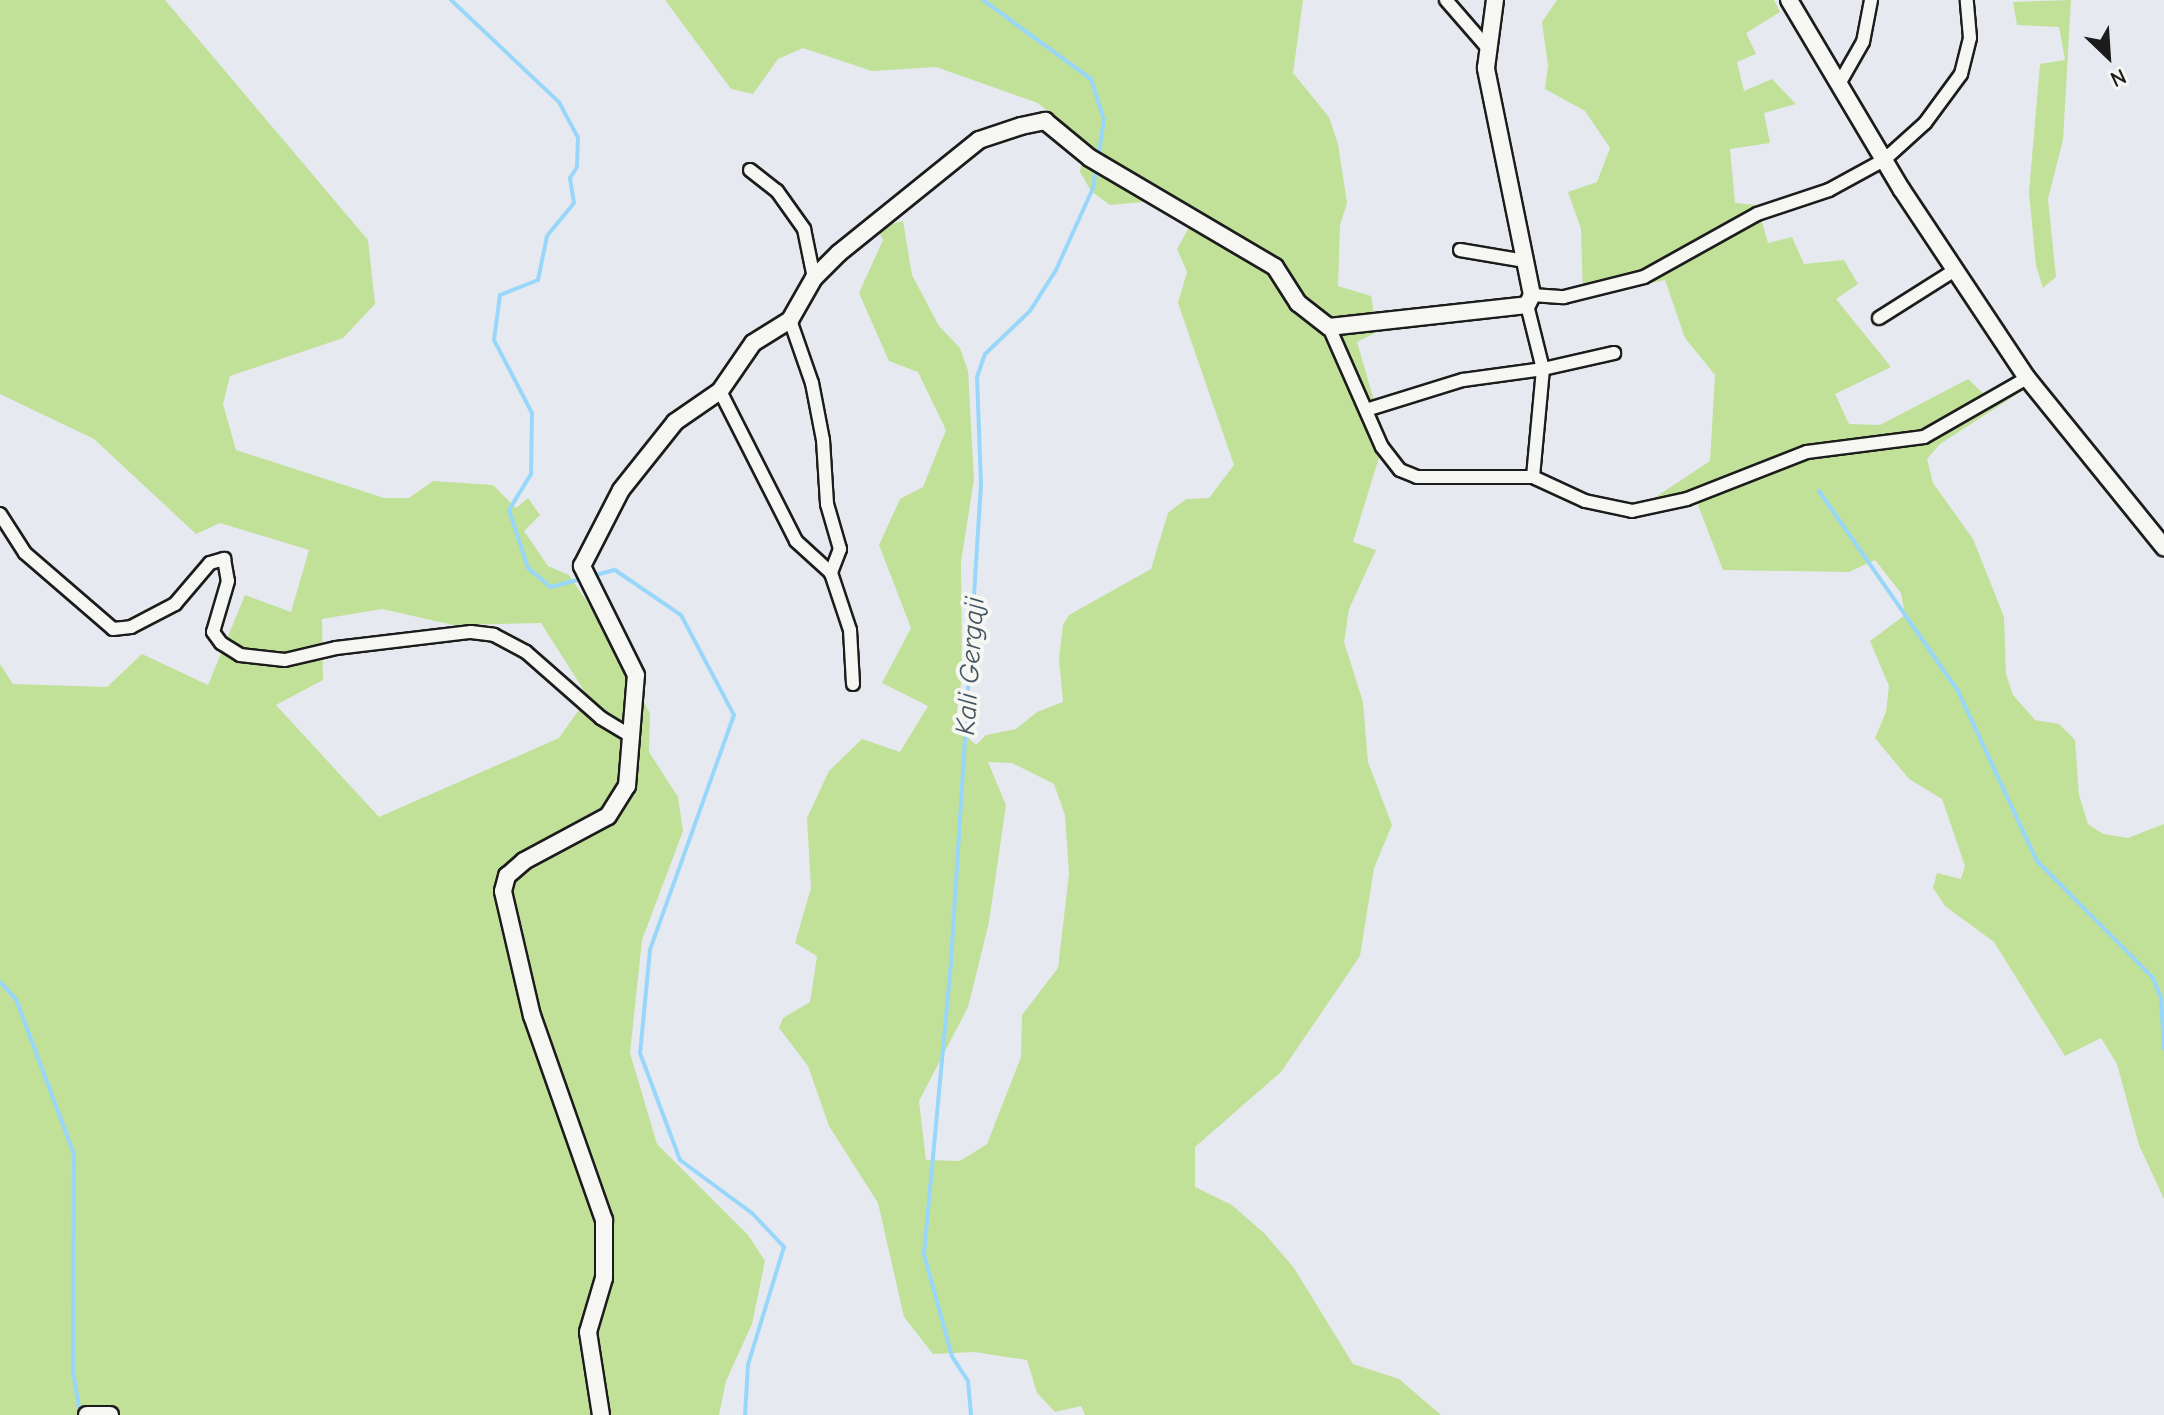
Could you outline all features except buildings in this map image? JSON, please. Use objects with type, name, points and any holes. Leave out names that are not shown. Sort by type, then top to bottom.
[{"type":"street","points":[[1446,0],[1486,46]]},
{"type":"street","points":[[1495,0],[1486,46],[1491,105],[1525,261],[1529,300],[1543,369],[1533,477]]},
{"type":"street","points":[[1789,0],[1884,160],[2027,378],[2164,547]]},
{"type":"street","points":[[1839,84],[1863,42],[1871,0]]},
{"type":"street","points":[[1329,327],[1564,297],[1644,277],[1757,214],[1829,190],[1884,160],[1925,123],[1961,74],[1970,47],[1967,0]]},
{"type":"street","points":[[601,1415],[588,1332],[604,1278],[604,1220],[532,1016],[503,891],[507,876],[524,861],[608,816],[622,800],[633,737],[636,675],[631,657],[585,578],[621,490],[675,422],[720,391],[753,343],[790,320],[814,278],[949,163],[998,131],[1045,121],[1098,162],[1177,213],[1275,267],[1298,303],[1329,327],[1390,460],[1408,475],[1533,477],[1611,508],[1651,509],[1807,452],[1924,437],[2027,378]]},
{"type":"street","points":[[750,170],[777,191],[804,229],[814,278]]},
{"type":"street","points":[[1460,250],[1525,261]]},
{"type":"street","points":[[1879,318],[1955,270]]},
{"type":"street","points":[[790,320],[815,395],[828,469],[827,504],[840,542],[831,573]]},
{"type":"street","points":[[1366,410],[1463,380],[1543,369],[1614,353]]},
{"type":"street","points":[[720,391],[796,541],[831,573],[850,630],[853,684]]},
{"type":"street","points":[[0,514],[25,553],[113,629],[131,627],[175,604],[210,563],[224,559],[228,581],[213,632],[240,655],[285,660],[336,648],[471,632],[494,635],[526,652],[601,718],[633,737]]},
{"type":"street","points":[[89,1414],[110,1415]]},
{"type":"green space","points":[[0,0],[165,0],[368,240],[375,304],[343,338],[230,376],[223,404],[236,450],[384,498],[409,498],[433,481],[493,485],[516,508],[528,498],[540,515],[524,531],[548,566],[569,575],[618,648],[650,714],[649,752],[678,797],[683,831],[642,940],[630,1053],[657,1144],[748,1235],[765,1261],[752,1324],[726,1381],[719,1415],[0,1415],[0,664],[13,684],[107,687],[142,654],[208,685],[245,595],[291,612],[309,550],[220,523],[196,534],[94,439],[0,394]],"holes":[[[382,609],[453,625],[541,623],[588,697],[559,738],[379,817],[276,705],[323,680],[322,619]]]},
{"type":"green space","points":[[665,0],[1303,0],[1293,73],[1329,117],[1338,144],[1347,203],[1340,225],[1338,286],[1371,296],[1377,332],[1357,342],[1385,438],[1353,542],[1376,550],[1349,609],[1344,642],[1363,702],[1368,762],[1392,825],[1374,868],[1360,956],[1281,1072],[1195,1147],[1195,1187],[1232,1205],[1265,1234],[1294,1268],[1353,1364],[1399,1379],[1441,1415],[1085,1415],[1081,1406],[1055,1412],[1037,1393],[1027,1360],[974,1352],[933,1354],[904,1317],[878,1203],[829,1126],[808,1066],[779,1028],[783,1018],[810,1002],[817,956],[795,943],[811,888],[807,818],[829,771],[862,739],[900,752],[928,706],[882,683],[911,628],[879,545],[900,499],[923,487],[946,430],[918,372],[889,361],[859,293],[883,240],[877,228],[903,221],[912,275],[939,326],[960,348],[968,371],[974,479],[961,562],[962,676],[955,725],[976,745],[986,735],[1016,729],[1037,712],[1063,702],[1059,659],[1063,625],[1069,615],[1151,569],[1168,513],[1186,499],[1209,498],[1234,465],[1178,303],[1187,272],[1177,249],[1197,213],[1174,199],[1110,205],[1091,191],[1080,172],[1085,141],[1038,103],[936,67],[872,71],[803,48],[778,59],[753,94],[731,89]],"holes":[[[988,762],[1012,763],[1054,784],[1065,815],[1069,874],[1058,968],[1022,1015],[1021,1057],[987,1144],[960,1161],[926,1160],[919,1101],[968,1007],[989,922],[1006,805]]]},
{"type":"green space","points":[[1557,0],[1774,0],[1780,12],[1746,33],[1756,54],[1737,62],[1744,91],[1772,79],[1796,104],[1764,113],[1770,143],[1730,149],[1735,203],[1757,205],[1768,243],[1792,237],[1804,264],[1844,260],[1858,284],[1836,299],[1891,367],[1835,394],[1849,424],[1880,425],[1968,379],[1984,394],[2017,374],[2022,391],[1940,444],[1927,459],[1933,483],[1973,539],[2004,617],[2006,674],[2013,695],[2035,720],[2059,724],[2075,740],[2079,795],[2088,824],[2103,834],[2128,838],[2164,824],[2164,1199],[2139,1145],[2117,1064],[2101,1038],[2065,1056],[1994,942],[1945,906],[1933,888],[1937,873],[1961,879],[1965,866],[1942,799],[1909,779],[1875,738],[1886,712],[1889,686],[1870,641],[1905,615],[1901,593],[1875,560],[1849,572],[1723,570],[1696,500],[1654,498],[1710,461],[1715,375],[1685,338],[1665,280],[1583,298],[1581,229],[1568,192],[1597,182],[1610,148],[1585,111],[1545,89],[1548,66],[1542,22]]},
{"type":"green space","points":[[2071,0],[2063,140],[2048,199],[2056,277],[2043,288],[2036,266],[2029,192],[2040,64],[2065,60],[2059,27],[2017,25],[2013,2]]},
{"type":"waterway","points":[[451,0],[559,102],[578,137],[577,167],[570,178],[574,203],[547,236],[538,280],[500,295],[494,340],[532,413],[531,474],[509,510],[528,568],[551,587],[584,578]]},
{"type":"waterway","name":"Kali Gergaji","points":[[983,0],[1091,79],[1104,120],[1098,156]]},
{"type":"waterway","name":"Kali Gergaji","points":[[971,1415],[968,1381],[952,1356],[924,1254],[951,961],[981,485],[977,377],[985,354],[1030,311],[1056,270],[1093,188],[1096,169]]},
{"type":"waterway","points":[[1819,491],[1958,691],[2037,861],[2153,978],[2161,998],[2164,1049]]},
{"type":"waterway","points":[[592,576],[615,570],[681,615],[734,715],[650,950],[640,1053],[680,1160],[752,1213],[784,1247],[748,1365],[745,1415]]},
{"type":"waterway","points":[[0,982],[16,999],[74,1154],[73,1372],[80,1414]]}]
